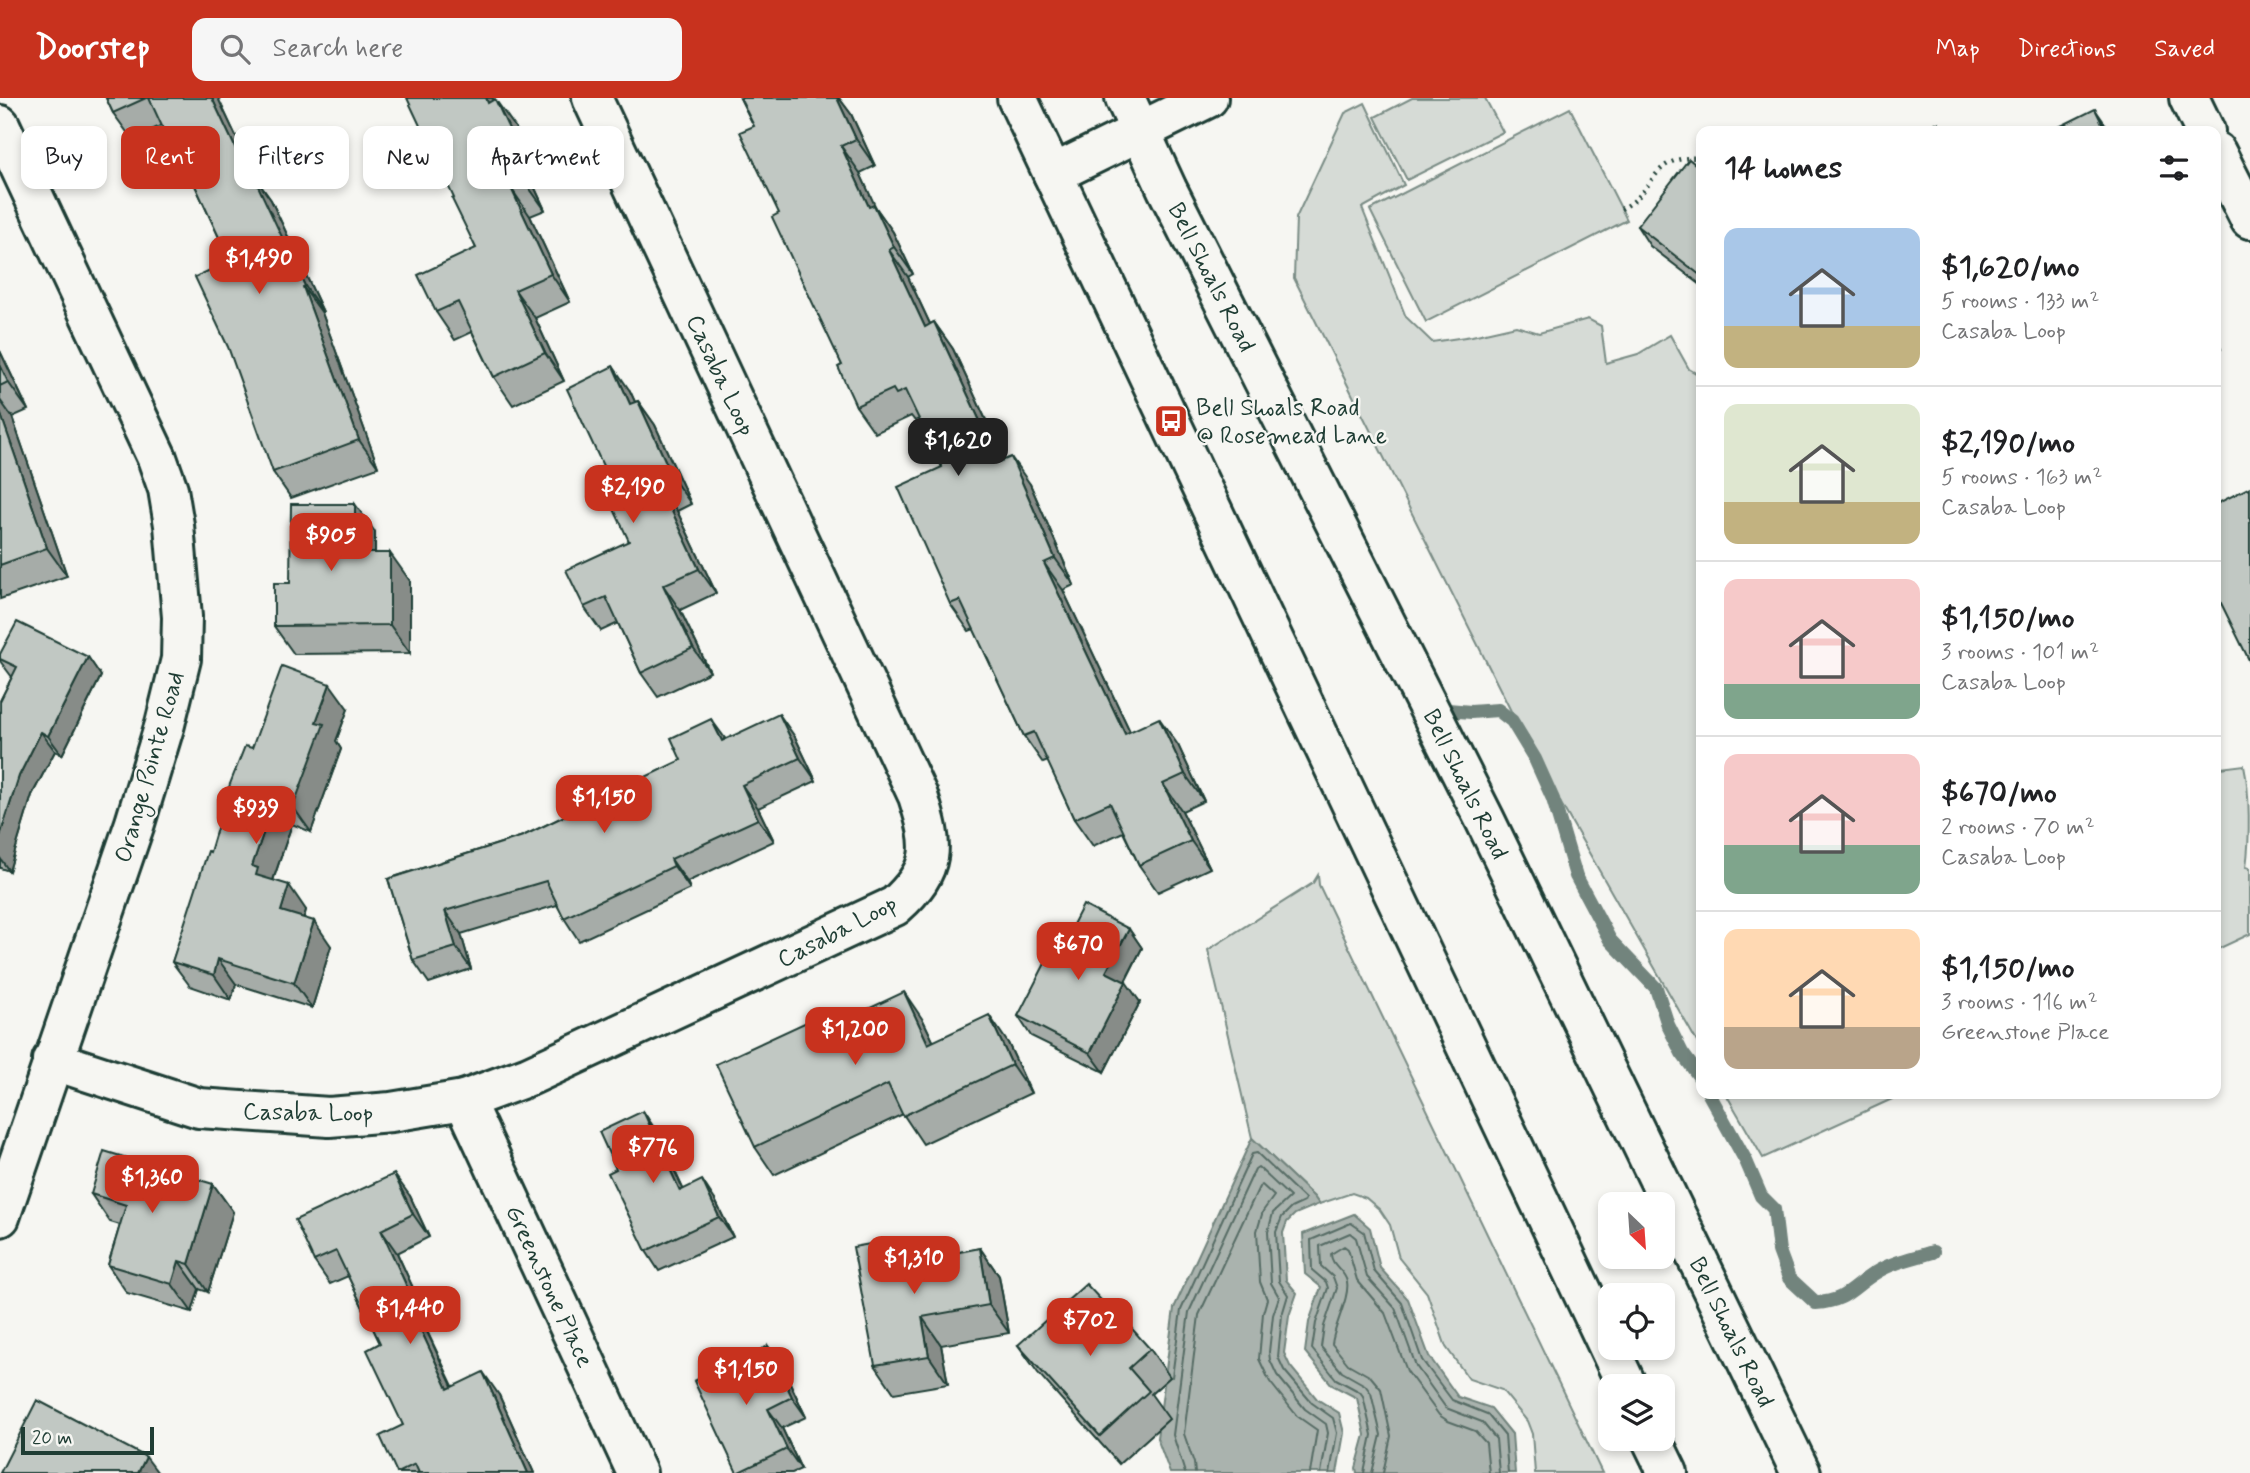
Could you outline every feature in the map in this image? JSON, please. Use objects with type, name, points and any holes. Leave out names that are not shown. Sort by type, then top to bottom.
[{"type":"street","name":"Casaba Loop","points":[[52,1060],[199,1108],[329,1117],[391,1112],[464,1100],[529,1076],[895,906],[914,889],[925,870],[929,849],[928,828],[918,796],[592,98]]},
{"type":"street","points":[[1053,174],[1132,114],[1208,98]]},
{"type":"street","points":[[2189,98],[2203,126]]},
{"type":"street","points":[[1027,101],[1053,174],[1621,1374]]},
{"type":"street","name":"Bell Shoals Road","points":[[1132,114],[1485,820],[1801,1473]]},
{"type":"street","name":"Orange Pointe Road","points":[[0,125],[157,458],[168,489],[182,605],[181,659],[165,724],[135,823],[0,1217]]},
{"type":"street","points":[[2221,162],[2250,219]]},
{"type":"street","name":"Greenstone Place","points":[[464,1100],[637,1473]]},
{"type":"street","points":[[1657,1451],[1668,1473]]},
{"type":"path","points":[[1937,122],[1937,126]]},
{"type":"path","points":[[1622,209],[1633,202],[1668,163],[1679,158],[1696,158]]},
{"type":"shaded area","points":[[1412,98],[1485,98],[1503,132],[1407,180],[1375,117]]},
{"type":"shaded area","points":[[1365,103],[1404,185],[1362,208],[1406,317],[1432,342],[1516,326],[1539,333],[1588,319],[1601,326],[1606,363],[1638,354],[1670,335],[1689,369],[1696,373],[1696,1040],[1531,751],[1294,278],[1296,218],[1345,113]]},
{"type":"shaded area","points":[[1570,108],[1627,220],[1426,322],[1370,210]]},
{"type":"shaded area","points":[[2244,765],[2249,830],[2246,867],[2250,868],[2250,934],[2221,948],[2221,768]]},
{"type":"shaded area","points":[[1318,875],[1319,885],[1602,1473],[1535,1473],[1532,1434],[1527,1421],[1502,1390],[1469,1379],[1446,1347],[1427,1293],[1399,1258],[1390,1225],[1380,1210],[1366,1198],[1352,1193],[1319,1204],[1252,1138],[1208,950],[1313,883]]},
{"type":"shaded area","points":[[1729,1099],[1892,1099],[1763,1158]]},
{"type":"water","points":[[1252,1138],[1319,1204],[1295,1214],[1287,1222],[1283,1233],[1286,1280],[1297,1293],[1289,1316],[1284,1353],[1290,1366],[1317,1399],[1339,1413],[1344,1433],[1337,1473],[1170,1473],[1157,1438],[1174,1308]]},
{"type":"water","points":[[1354,1214],[1370,1228],[1380,1268],[1408,1299],[1429,1356],[1458,1397],[1491,1408],[1512,1434],[1515,1473],[1357,1473],[1365,1435],[1357,1398],[1332,1385],[1305,1352],[1309,1322],[1321,1287],[1305,1274],[1303,1234]]},
{"type":"building","points":[[106,98],[146,98],[113,113]]},
{"type":"building","points":[[149,98],[212,98],[234,145],[234,189],[260,189],[305,286],[303,287],[359,440],[273,472],[228,347],[195,277],[230,261],[197,189],[220,189],[220,126],[162,126]]},
{"type":"building","points":[[407,98],[486,98],[488,103],[495,99],[508,126],[467,126],[467,189],[511,189],[551,274],[515,290],[545,353],[494,377],[458,302],[436,312],[418,275],[476,248],[450,189],[453,189],[453,126],[420,126]]},
{"type":"building","points":[[740,98],[837,98],[856,139],[841,146],[869,207],[874,205],[894,247],[889,250],[925,327],[934,322],[999,462],[1011,457],[1055,558],[1044,563],[1125,734],[1159,718],[1185,774],[1163,784],[1191,841],[1139,865],[1110,803],[1074,819],[1034,732],[1024,736],[960,600],[950,604],[898,487],[942,467],[905,390],[896,394],[893,389],[856,406],[838,367],[842,365],[772,217],[779,213],[740,132],[754,126]]},
{"type":"building","points":[[2095,109],[2104,126],[2061,126]]},
{"type":"building","points":[[1689,159],[1696,165],[1696,272],[1637,226]]},
{"type":"building","points":[[0,365],[8,382],[0,386]]},
{"type":"building","points":[[613,366],[630,404],[638,401],[674,480],[660,486],[699,569],[663,585],[693,648],[641,673],[606,597],[584,607],[566,570],[629,541],[596,471],[604,468],[567,389]]},
{"type":"building","points":[[0,412],[47,548],[0,565]]},
{"type":"building","points":[[2250,487],[2250,662],[2221,603],[2221,502]]},
{"type":"building","points":[[291,504],[355,504],[355,553],[390,553],[390,625],[274,626],[274,583],[290,583]]},
{"type":"building","points":[[17,622],[88,657],[48,736],[41,732],[19,776],[0,836],[0,701],[17,667],[0,659],[0,654]]},
{"type":"building","points":[[282,666],[330,684],[316,722],[324,724],[293,807],[275,799],[252,866],[258,868],[256,875],[289,885],[281,911],[314,921],[294,983],[218,959],[214,975],[172,962],[230,784],[245,746],[252,748]]},
{"type":"building","points":[[779,714],[800,758],[742,785],[758,819],[671,859],[674,866],[564,918],[546,881],[445,911],[456,947],[413,960],[388,879],[523,836],[681,760],[671,738],[711,719],[722,741]]},
{"type":"building","points":[[1083,905],[1129,929],[1106,972],[1126,982],[1090,1053],[1018,1016],[1058,938],[1064,942]]},
{"type":"building","points":[[904,992],[928,1044],[989,1015],[1012,1065],[903,1116],[888,1084],[755,1147],[716,1064],[826,1013],[832,1026]]},
{"type":"building","points":[[643,1111],[680,1191],[702,1180],[719,1217],[646,1251],[608,1173],[616,1169],[599,1132]]},
{"type":"building","points":[[104,1151],[213,1184],[189,1264],[179,1261],[172,1284],[108,1265],[126,1205],[91,1194]]},
{"type":"building","points":[[394,1174],[413,1214],[381,1230],[407,1287],[402,1289],[448,1389],[483,1372],[528,1473],[419,1473],[415,1464],[397,1473],[380,1436],[403,1425],[367,1350],[380,1343],[336,1251],[314,1261],[295,1220]]},
{"type":"building","points":[[893,1240],[897,1264],[980,1248],[989,1305],[922,1317],[929,1356],[875,1365],[853,1247]]},
{"type":"building","points":[[1086,1284],[1115,1315],[1118,1313],[1150,1349],[1129,1368],[1149,1391],[1100,1436],[1018,1345]]},
{"type":"building","points":[[768,1346],[792,1397],[768,1409],[787,1449],[737,1473],[694,1381]]},
{"type":"building","points":[[37,1400],[146,1457],[138,1473],[0,1473]]},
{"type":"waterway","points":[[1448,710],[1498,710],[1512,721],[1535,759],[1553,799],[1576,876],[1610,940],[1656,988],[1668,1025],[1682,1053],[1696,1072]]},
{"type":"waterway","points":[[1712,1099],[1746,1161],[1761,1196],[1774,1209],[1779,1251],[1789,1278],[1816,1303],[1842,1297],[1889,1266],[1933,1252]]},
{"type":"place","name":"Bell Shoals Road @ Rosemead Lane","points":[[1171,421]]}]
